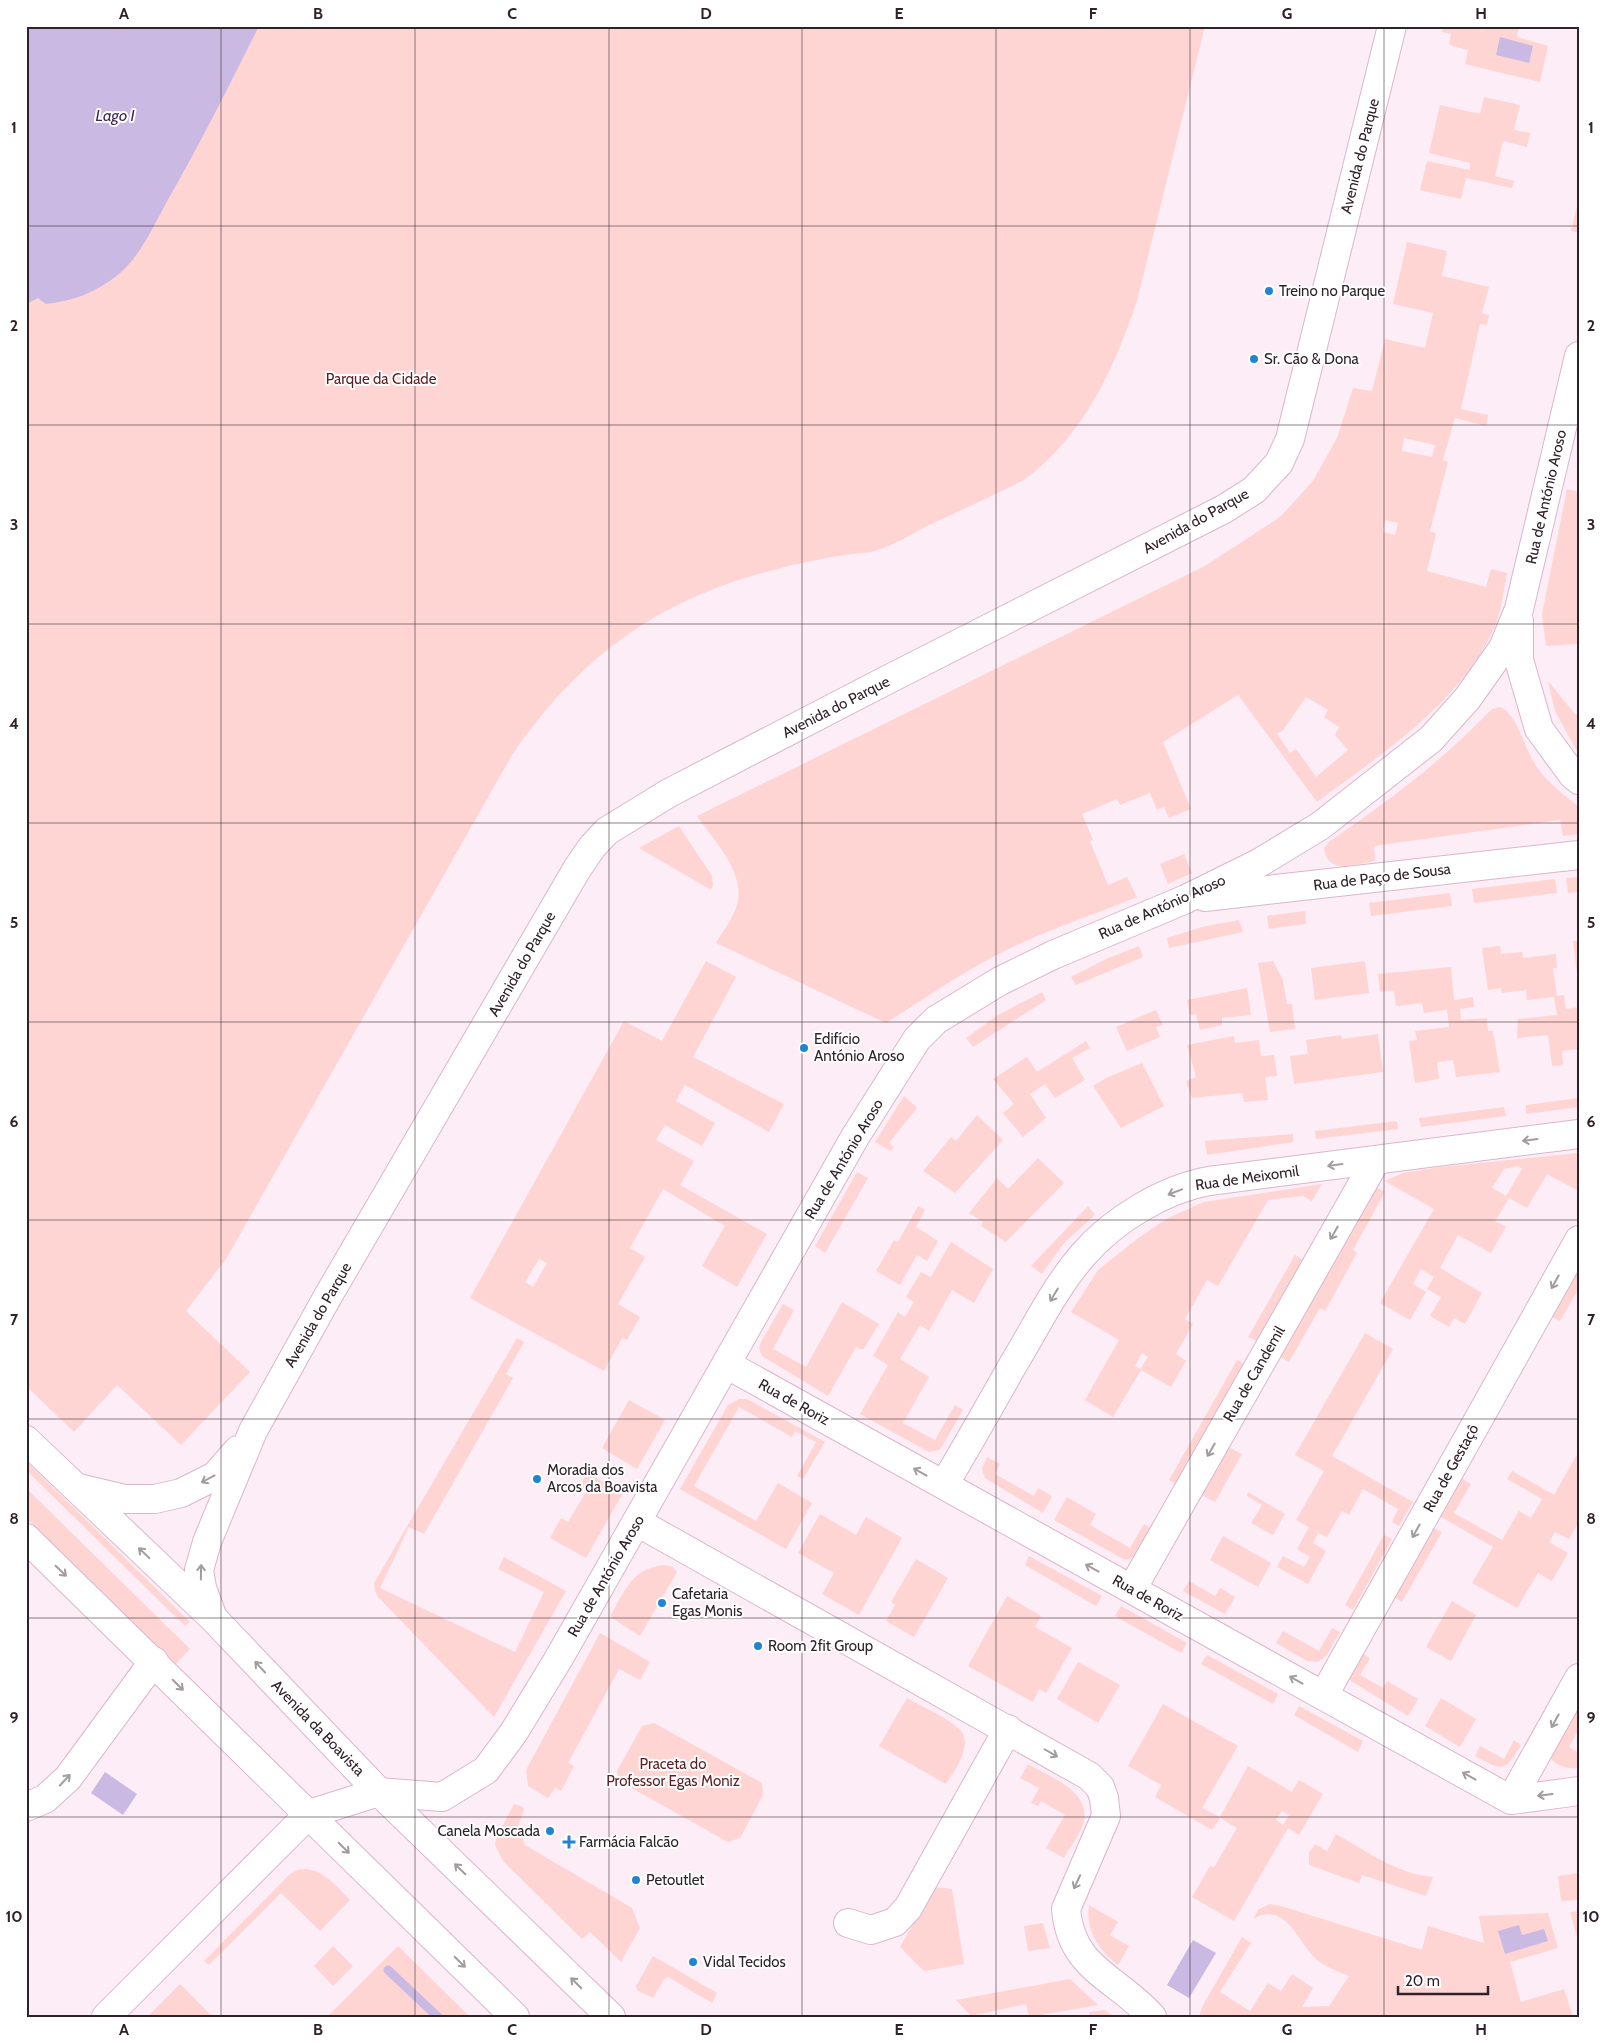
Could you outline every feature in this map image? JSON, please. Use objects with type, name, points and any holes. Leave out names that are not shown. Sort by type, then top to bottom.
[{"type":"street","name":"Avenida do Parque","points":[[213,1618],[202,1588],[199,1570],[207,1542],[253,1432],[328,1296],[577,869],[592,847],[607,831],[633,813],[704,775],[1224,510],[1254,490],[1279,463],[1290,439],[1392,26]]},
{"type":"street","name":"Rua de António Aroso","points":[[309,1814],[379,1792],[442,1797],[486,1770],[514,1732],[637,1522],[855,1137],[917,1039],[936,1020],[1000,981],[1034,963],[1186,899],[1259,863],[1320,826],[1431,739],[1467,699],[1503,648],[1519,609],[1579,356]]},
{"type":"street","name":"Rua de António Aroso","points":[[1519,609],[1519,660],[1538,729],[1572,774],[1579,780]]},
{"type":"street","name":"Rua de Paço de Sousa","points":[[1186,899],[1579,855]]},
{"type":"street","name":"Rua de Meixomil","points":[[944,1485],[1057,1289],[1084,1254],[1124,1219],[1160,1197],[1198,1183],[1579,1134]]},
{"type":"street","name":"Rua de Candemil","points":[[1132,1589],[1376,1160]]},
{"type":"street","name":"Rua de Gestaçô","points":[[1324,1695],[1579,1240]]},
{"type":"street","name":"Rua de Roriz","points":[[726,1364],[1511,1800]]},
{"type":"street","name":"Avenida do Parque","points":[[75,1488],[125,1499],[155,1499],[180,1493],[215,1476],[253,1432]]},
{"type":"street","name":"Avenida da Boavista","points":[[26,1440],[213,1618],[379,1792],[611,2017]]},
{"type":"street","points":[[637,1522],[1089,1776],[1100,1787],[1104,1798],[1106,1816],[1066,1909],[1067,1922],[1074,1944],[1091,1966],[1144,2007],[1152,2017]]},
{"type":"street","points":[[26,1538],[154,1661],[515,2017]]},
{"type":"street","points":[[26,1807],[45,1799],[68,1778],[154,1661]]},
{"type":"street","points":[[1511,1800],[1579,1678]]},
{"type":"street","points":[[848,1923],[871,1930],[895,1922],[908,1908],[1008,1729]]},
{"type":"street","points":[[1511,1800],[1579,1791]]},
{"type":"street","points":[[106,2017],[309,1814]]},
{"type":"green space","name":"Parque da Cidade","points":[[26,26],[1205,26],[1137,301],[1128,327],[1107,376],[1094,400],[1080,422],[1045,462],[1024,480],[890,545],[869,552],[797,564],[729,583],[691,598],[656,617],[623,638],[593,662],[564,690],[537,721],[512,755],[226,1259],[186,1311],[250,1372],[181,1445],[117,1385],[74,1432],[26,1386]]},
{"type":"green space","points":[[1444,26],[1468,26],[1484,30],[1485,26],[1519,26],[1517,37],[1548,46],[1540,82],[1465,64],[1468,50],[1449,45],[1451,34],[1442,32]]},
{"type":"green space","points":[[1484,97],[1520,105],[1514,130],[1530,133],[1527,147],[1503,141],[1495,176],[1514,181],[1512,188],[1466,178],[1461,199],[1420,190],[1427,161],[1470,170],[1470,163],[1429,153],[1440,105],[1480,114]]},
{"type":"green space","points":[[1579,198],[1579,233],[1571,231]]},
{"type":"green space","points":[[1407,242],[1447,251],[1442,276],[1489,287],[1482,313],[1489,315],[1487,325],[1480,324],[1461,409],[1488,415],[1486,426],[1455,418],[1443,460],[1448,462],[1430,531],[1436,534],[1427,571],[1486,587],[1491,569],[1507,573],[1497,621],[1483,649],[1465,675],[1420,722],[1395,744],[1317,802],[1238,695],[1163,742],[1191,809],[1169,818],[1164,807],[1157,810],[1150,793],[1120,805],[1117,799],[1082,814],[1093,840],[1090,841],[1108,885],[1127,877],[1137,897],[1008,949],[964,973],[886,1023],[716,943],[735,910],[739,893],[733,869],[727,858],[697,816],[1205,566],[1280,517],[1313,481],[1337,438],[1353,388],[1372,391],[1385,339],[1425,348],[1433,313],[1393,304]],"holes":[[[1404,438],[1435,445],[1432,457],[1402,451]],[[1385,520],[1398,523],[1395,535],[1383,532]],[[1306,697],[1328,710],[1324,717],[1339,727],[1335,735],[1348,750],[1316,777],[1296,749],[1290,753],[1277,734],[1283,730]]]},
{"type":"green space","points":[[1567,489],[1579,492],[1579,644],[1546,646],[1542,614]]},
{"type":"green space","points":[[1548,681],[1575,714],[1579,714],[1579,755],[1555,711]]},
{"type":"green space","points":[[1501,707],[1513,719],[1529,754],[1539,770],[1553,785],[1579,807],[1579,834],[1563,836],[1560,820],[1374,846],[1375,861],[1351,866],[1337,865],[1331,862],[1324,848],[1330,841],[1414,780],[1454,746],[1492,709]]},
{"type":"green space","points":[[679,826],[712,876],[713,886],[711,890],[639,848]]},
{"type":"green space","points":[[1184,854],[1192,873],[1168,884],[1160,864]]},
{"type":"green space","points":[[1579,877],[1579,892],[1568,893],[1566,878]]},
{"type":"green space","points":[[1555,879],[1557,893],[1474,903],[1472,889]]},
{"type":"green space","points":[[1450,893],[1452,906],[1371,916],[1369,903]]},
{"type":"green space","points":[[1305,911],[1306,924],[1269,929],[1267,916]]},
{"type":"green space","points":[[1239,920],[1243,932],[1169,948],[1167,938],[1202,927]]},
{"type":"green space","points":[[1573,941],[1579,941],[1579,990]]},
{"type":"green space","points":[[1139,946],[1143,957],[1076,985],[1071,977],[1106,959]]},
{"type":"green space","points":[[1500,946],[1501,954],[1522,952],[1523,958],[1556,954],[1557,968],[1553,968],[1557,996],[1564,995],[1566,1009],[1579,1007],[1579,1049],[1562,1051],[1563,1065],[1552,1066],[1548,1035],[1517,1038],[1518,1019],[1557,1015],[1554,997],[1527,1000],[1526,990],[1502,993],[1501,988],[1488,990],[1482,948]]},
{"type":"green space","points":[[706,961],[736,977],[693,1057],[784,1104],[769,1132],[685,1085],[676,1101],[715,1123],[702,1146],[665,1125],[656,1140],[694,1161],[680,1185],[767,1234],[737,1287],[702,1266],[725,1226],[663,1189],[630,1248],[645,1257],[618,1304],[640,1317],[627,1340],[622,1338],[604,1371],[470,1298],[624,1021],[662,1041]],"holes":[[[539,1259],[547,1263],[533,1287],[525,1282]]]},
{"type":"green space","points":[[1273,961],[1283,980],[1287,1004],[1292,1004],[1295,1029],[1270,1032],[1258,963]]},
{"type":"green space","points":[[1365,961],[1369,993],[1315,1000],[1311,968]]},
{"type":"green space","points":[[1451,967],[1454,1000],[1473,997],[1474,1007],[1460,1009],[1461,1020],[1487,1018],[1488,1031],[1493,1031],[1500,1072],[1456,1077],[1453,1060],[1437,1062],[1439,1079],[1415,1083],[1409,1041],[1417,1040],[1415,1031],[1449,1027],[1447,1010],[1424,1013],[1422,1003],[1396,1006],[1394,990],[1380,992],[1378,974]]},
{"type":"green space","points":[[1247,988],[1251,1015],[1222,1018],[1222,1025],[1200,1030],[1196,1014],[1190,1015],[1187,1000]]},
{"type":"green space","points":[[1042,992],[1046,1000],[973,1047],[966,1038],[998,1015]]},
{"type":"green space","points":[[1156,1010],[1163,1025],[1156,1027],[1160,1037],[1127,1051],[1116,1027]]},
{"type":"green space","points":[[1378,1034],[1383,1072],[1294,1084],[1290,1056],[1308,1054],[1306,1040],[1341,1035],[1342,1039]]},
{"type":"green space","points":[[1234,1036],[1235,1043],[1259,1040],[1261,1056],[1274,1055],[1277,1076],[1265,1077],[1268,1100],[1244,1102],[1242,1093],[1192,1098],[1186,1081],[1196,1077],[1187,1045]]},
{"type":"green space","points":[[1086,1041],[1090,1048],[1072,1058],[1085,1080],[1055,1098],[1045,1084],[1030,1094],[1046,1118],[1023,1137],[1003,1113],[1014,1104],[993,1079],[1027,1057],[1037,1072]]},
{"type":"green space","points":[[1142,1063],[1164,1106],[1121,1128],[1093,1086],[1106,1078]]},
{"type":"green space","points":[[904,1096],[917,1108],[889,1143],[894,1147],[891,1151],[875,1142]]},
{"type":"green space","points":[[1579,1098],[1579,1107],[1526,1114],[1526,1105]]},
{"type":"green space","points":[[1504,1107],[1506,1116],[1421,1127],[1419,1118]]},
{"type":"green space","points":[[977,1115],[1003,1140],[955,1193],[923,1171],[951,1137],[956,1141]]},
{"type":"green space","points":[[1397,1121],[1398,1129],[1316,1139],[1315,1131]]},
{"type":"green space","points":[[1293,1134],[1293,1142],[1207,1155],[1205,1141]]},
{"type":"green space","points":[[1579,1153],[1579,1191],[1547,1174],[1527,1208],[1509,1198],[1495,1221],[1506,1227],[1491,1253],[1458,1235],[1440,1268],[1482,1293],[1465,1324],[1454,1318],[1449,1327],[1430,1316],[1441,1297],[1427,1289],[1434,1277],[1421,1269],[1413,1284],[1426,1292],[1410,1320],[1380,1303],[1434,1209],[1385,1181],[1403,1173],[1440,1167]],"holes":[[[1518,1166],[1522,1169],[1506,1196],[1492,1188],[1504,1169]]]},
{"type":"green space","points":[[1038,1158],[1064,1183],[1006,1242],[981,1226],[983,1222],[969,1213],[997,1178],[1008,1189]]},
{"type":"green space","points":[[857,1172],[868,1178],[825,1253],[815,1246]]},
{"type":"green space","points":[[1322,1184],[1312,1201],[1303,1196],[1268,1200],[1218,1286],[1207,1280],[1185,1319],[1193,1324],[1176,1354],[1186,1361],[1171,1387],[1141,1370],[1113,1417],[1085,1400],[1119,1340],[1071,1312],[1098,1270],[1166,1219],[1204,1202]],"holes":[[[1142,1353],[1148,1357],[1140,1369],[1135,1366]]]},
{"type":"green space","points":[[1377,1188],[1385,1192],[1353,1250],[1357,1253],[1325,1311],[1320,1308],[1289,1362],[1277,1355],[1367,1200]]},
{"type":"green space","points":[[918,1206],[925,1210],[916,1227],[938,1241],[927,1261],[917,1255],[900,1285],[876,1271],[894,1240],[898,1242]]},
{"type":"green space","points":[[1088,1206],[1095,1215],[1064,1243],[1042,1274],[1031,1266]]},
{"type":"green space","points":[[951,1242],[993,1269],[974,1303],[952,1290],[929,1331],[920,1325],[900,1359],[929,1377],[903,1423],[935,1440],[955,1405],[963,1410],[939,1450],[929,1452],[860,1414],[888,1365],[873,1356],[898,1312],[905,1317],[914,1302],[906,1297],[921,1272],[931,1277]]},
{"type":"green space","points":[[1295,1255],[1303,1260],[1257,1341],[1248,1337]]},
{"type":"green space","points":[[1579,1263],[1579,1288],[1560,1321],[1549,1315]]},
{"type":"green space","points":[[842,1302],[879,1324],[863,1350],[856,1347],[828,1396],[762,1356],[759,1348],[761,1342],[783,1304],[794,1310],[773,1349],[806,1367]]},
{"type":"green space","points":[[1365,1333],[1393,1349],[1332,1456],[1413,1502],[1399,1526],[1392,1522],[1398,1509],[1363,1489],[1349,1515],[1342,1511],[1327,1537],[1318,1533],[1313,1543],[1326,1551],[1308,1584],[1277,1567],[1283,1556],[1304,1567],[1310,1557],[1297,1549],[1309,1527],[1296,1520],[1324,1471],[1295,1455]]},
{"type":"green space","points":[[517,1338],[524,1342],[506,1374],[513,1378],[424,1534],[409,1527],[380,1588],[515,1652],[544,1592],[498,1569],[504,1557],[566,1591],[494,1717],[378,1597],[374,1583]]},
{"type":"green space","points":[[1237,1360],[1245,1364],[1177,1484],[1169,1480]]},
{"type":"green space","points":[[739,1399],[747,1399],[825,1442],[803,1479],[797,1476],[816,1442],[795,1431],[792,1437],[739,1407],[694,1486],[756,1521],[778,1483],[812,1503],[786,1549],[680,1489],[728,1405]]},
{"type":"green space","points":[[629,1400],[665,1420],[637,1469],[602,1448]]},
{"type":"green space","points":[[1226,1446],[1242,1454],[1215,1502],[1200,1494]]},
{"type":"green space","points":[[1579,1451],[1579,1522],[1569,1539],[1555,1532],[1549,1542],[1568,1553],[1552,1581],[1538,1573],[1517,1608],[1472,1583],[1493,1547],[1436,1514],[1458,1476],[1471,1484],[1454,1513],[1502,1540],[1519,1511],[1531,1518],[1542,1499],[1507,1479],[1512,1471],[1554,1495]]},
{"type":"green space","points":[[987,1457],[1000,1464],[995,1474],[1034,1496],[1038,1488],[1052,1496],[1043,1513],[985,1478],[982,1469]]},
{"type":"green space","points":[[26,1461],[190,1622],[185,1626],[26,1470]]},
{"type":"green space","points":[[587,1473],[623,1493],[586,1558],[550,1538],[561,1518],[568,1522],[587,1490],[580,1486]]},
{"type":"green space","points":[[26,1488],[190,1649],[175,1665],[26,1518]]},
{"type":"green space","points":[[1248,1492],[1285,1514],[1273,1535],[1251,1523],[1262,1505],[1247,1496]]},
{"type":"green space","points":[[1067,1497],[1096,1514],[1090,1525],[1130,1548],[1144,1524],[1152,1529],[1137,1554],[1128,1559],[1123,1559],[1054,1520]]},
{"type":"green space","points":[[820,1514],[856,1535],[866,1517],[902,1538],[859,1615],[822,1594],[834,1573],[798,1553]]},
{"type":"green space","points":[[1430,1526],[1442,1532],[1402,1602],[1391,1595]]},
{"type":"green space","points":[[1384,1535],[1392,1539],[1353,1610],[1345,1605]]},
{"type":"green space","points":[[1223,1536],[1271,1563],[1258,1587],[1210,1560]]},
{"type":"green space","points":[[1029,1556],[1102,1596],[1096,1606],[1025,1565]]},
{"type":"green space","points":[[916,1559],[948,1578],[914,1637],[886,1621],[895,1605],[891,1602]]},
{"type":"green space","points":[[665,1565],[673,1567],[677,1572],[640,1636],[612,1618],[611,1615],[626,1589],[637,1576],[654,1567]]},
{"type":"green space","points":[[1189,1581],[1215,1596],[1220,1588],[1235,1597],[1225,1614],[1183,1591]]},
{"type":"green space","points":[[1007,1596],[1041,1616],[1035,1627],[1072,1648],[1046,1693],[1039,1689],[1033,1702],[968,1666]]},
{"type":"green space","points":[[1452,1601],[1476,1615],[1451,1661],[1426,1647]]},
{"type":"green space","points":[[1121,1606],[1187,1643],[1181,1653],[1115,1616]]},
{"type":"green space","points":[[1332,1628],[1340,1632],[1327,1655],[1318,1662],[1307,1661],[1276,1643],[1283,1631],[1319,1651]]},
{"type":"green space","points":[[600,1633],[650,1662],[640,1680],[619,1669],[568,1763],[574,1766],[561,1791],[555,1788],[548,1798],[528,1786],[526,1770]]},
{"type":"green space","points":[[1358,1651],[1370,1658],[1360,1675],[1383,1688],[1387,1681],[1418,1699],[1408,1716],[1351,1681],[1348,1677]]},
{"type":"green space","points":[[1207,1655],[1278,1694],[1273,1704],[1201,1664]]},
{"type":"green space","points":[[1078,1662],[1120,1685],[1098,1723],[1057,1699]]},
{"type":"green space","points":[[1579,1695],[1579,1729],[1569,1747],[1579,1753],[1579,1768],[1570,1768],[1557,1764],[1548,1754]]},
{"type":"green space","points":[[907,1698],[946,1719],[963,1734],[965,1744],[962,1757],[946,1784],[879,1746]]},
{"type":"green space","points":[[1441,1698],[1476,1719],[1460,1747],[1425,1726]]},
{"type":"green space","points":[[1163,1704],[1238,1746],[1202,1808],[1220,1817],[1248,1766],[1292,1792],[1299,1780],[1323,1794],[1299,1835],[1288,1828],[1234,1921],[1192,1897],[1210,1866],[1214,1867],[1237,1828],[1220,1818],[1212,1830],[1155,1797],[1161,1785],[1128,1766]],"holes":[[[1282,1811],[1289,1815],[1283,1825],[1276,1820]]]},
{"type":"green space","points":[[1299,1706],[1363,1741],[1358,1752],[1294,1715]]},
{"type":"green space","name":"Praceta do Professor Egas Moniz","points":[[654,1723],[762,1783],[763,1795],[740,1838],[728,1842],[619,1781],[617,1771],[642,1726]]},
{"type":"green space","points":[[1514,1740],[1521,1745],[1511,1761],[1502,1767],[1492,1765],[1475,1756],[1480,1746],[1504,1759]]},
{"type":"green space","points":[[1028,1764],[1067,1786],[1082,1803],[1084,1812],[1083,1824],[1064,1858],[1046,1848],[1065,1815],[1041,1801],[1038,1806],[1031,1803],[1039,1788],[1020,1778]]},
{"type":"green space","points":[[514,1804],[524,1809],[518,1826],[525,1845],[632,1908],[640,1928],[621,1962],[590,1932],[582,1939],[503,1861],[495,1845],[496,1838]]},
{"type":"green space","points":[[1336,1834],[1395,1867],[1408,1872],[1433,1877],[1426,1896],[1362,1875],[1359,1883],[1309,1865],[1309,1853],[1315,1844],[1327,1851]]},
{"type":"green space","points":[[307,1869],[326,1877],[350,1900],[320,1931],[281,1893],[209,1965],[204,1961],[290,1874],[298,1870]]},
{"type":"green space","points":[[1579,1873],[1579,1900],[1561,1901],[1558,1876]]},
{"type":"green space","points":[[934,1887],[952,1889],[964,1964],[924,1971],[900,1947]]},
{"type":"green space","points":[[1270,1904],[1422,1950],[1428,1926],[1484,1943],[1479,1916],[1548,1913],[1558,1948],[1510,1962],[1521,2002],[1564,1989],[1573,2017],[1199,2017],[1202,2007],[1242,1937],[1251,1943],[1220,1992],[1250,2011],[1268,1983],[1281,1991],[1292,1974],[1313,1988],[1302,2007],[1329,2006],[1349,1976],[1315,1958],[1290,1925],[1282,1919],[1274,1915],[1264,1915],[1253,1919],[1259,1909]]},
{"type":"green space","points":[[1089,1905],[1118,1922],[1110,1935],[1129,1946],[1118,1965],[1099,1946],[1091,1931],[1088,1914]]},
{"type":"green space","points":[[1579,1911],[1579,1944],[1570,1912]]},
{"type":"green space","points":[[1043,1923],[1050,1948],[1028,1951],[1024,1926]]},
{"type":"green space","points":[[333,1946],[353,1966],[333,1986],[314,1966]]},
{"type":"green space","points":[[398,1946],[470,2017],[327,2017]]},
{"type":"green space","points":[[653,1956],[717,1993],[712,2003],[668,1977],[664,1979],[653,1998],[637,1990],[636,1986]]},
{"type":"green space","points":[[1070,1979],[1098,2005],[1029,2017],[1026,2004],[971,2016],[956,2000]]},
{"type":"green space","points":[[180,1984],[213,2017],[147,2017]]},
{"type":"green space","points":[[1105,2010],[1115,2017],[1090,2017],[1089,2012]]},
{"type":"water","name":"Lago I","points":[[26,26],[259,26],[190,161],[150,233],[133,259],[119,274],[94,291],[66,301],[46,304],[38,298],[26,304]]},
{"type":"water","points":[[1500,37],[1533,46],[1529,63],[1496,55]]},
{"type":"water","points":[[105,1772],[137,1794],[123,1815],[91,1793]]},
{"type":"water","points":[[1519,1925],[1522,1935],[1544,1929],[1548,1941],[1505,1954],[1498,1931]]},
{"type":"water","points":[[1193,1940],[1216,1953],[1189,1998],[1167,1985]]},
{"type":"waterway","points":[[388,1970],[438,2017]]},
{"type":"place","name":"Treino no Parque","points":[[1269,291]]},
{"type":"place","name":"Sr. Cão & Dona","points":[[1254,359]]},
{"type":"place","name":"Edifício António Aroso","points":[[804,1048]]},
{"type":"place","name":"Moradia dos Arcos da Boavista","points":[[537,1479]]},
{"type":"place","name":"Cafetaria Egas Monis","points":[[662,1603]]},
{"type":"place","name":"Room 2fit Group","points":[[758,1646]]},
{"type":"place","name":"Canela Moscada","points":[[550,1831]]},
{"type":"place","name":"Farmácia Falcão","points":[[569,1842]]},
{"type":"place","name":"Petoutlet","points":[[636,1880]]},
{"type":"place","name":"Vidal Tecidos","points":[[693,1962]]}]
